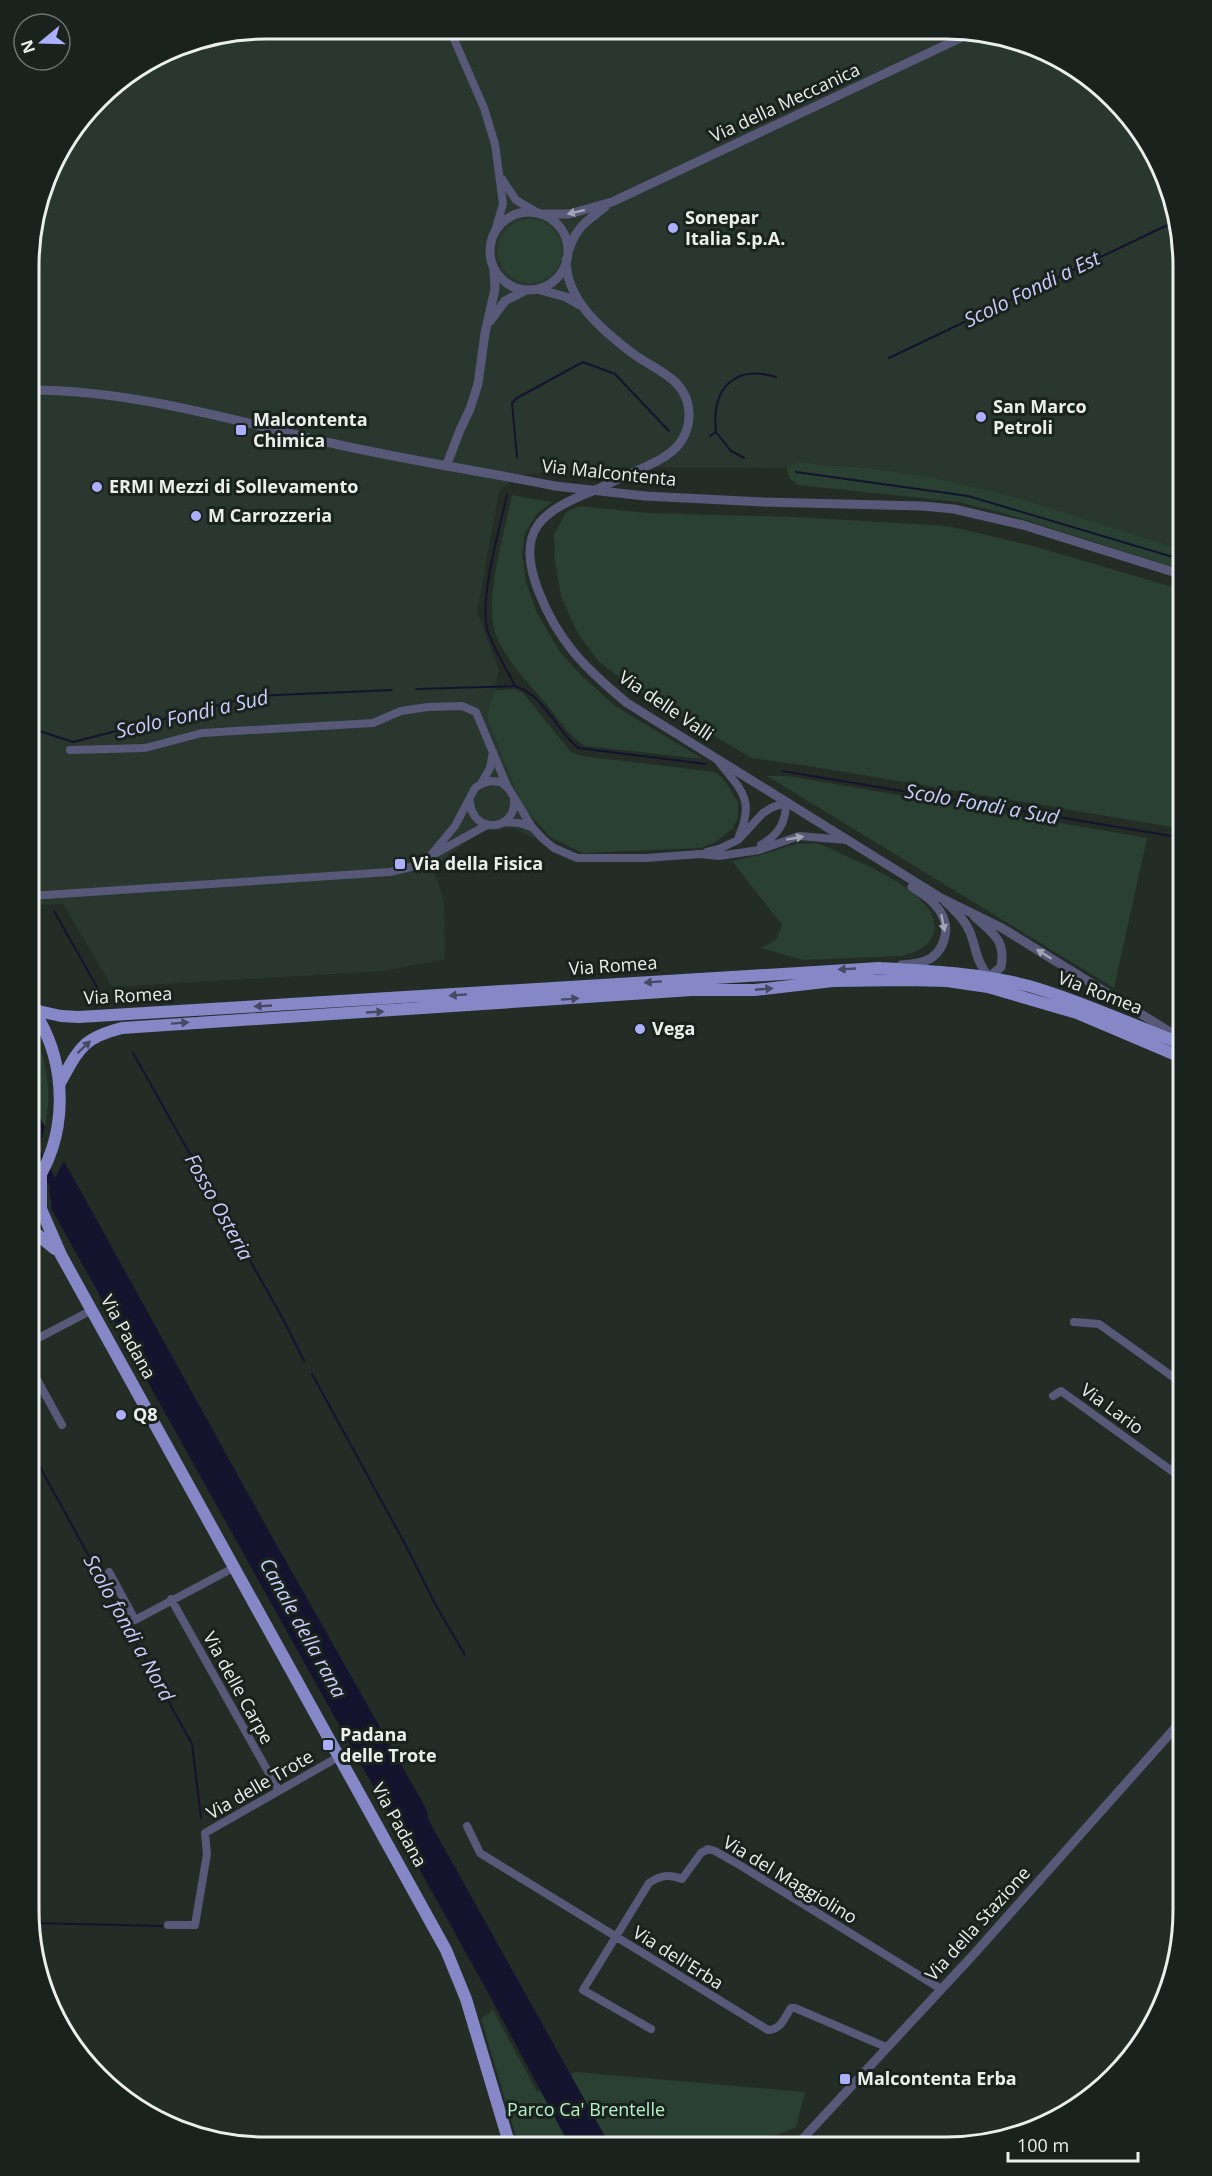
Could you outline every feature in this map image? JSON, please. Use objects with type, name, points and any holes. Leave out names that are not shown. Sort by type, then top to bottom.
[{"type":"main road","name":"Via Romea","points":[[39,1009],[61,1016],[79,1017],[879,968],[989,982],[1063,996],[1173,1038]]},
{"type":"main road","name":"Via Romea","points":[[60,1083],[84,1044],[103,1033],[122,1028],[692,990],[755,990],[833,981],[989,982],[1077,1012],[1173,1054]]},
{"type":"main road","points":[[39,1021],[51,1045],[60,1083],[60,1111],[55,1139],[39,1177]]},
{"type":"main road","name":"Via Padana","points":[[41,1174],[41,1209],[61,1255],[430,1919],[459,1979],[507,2137]]},
{"type":"main road","points":[[39,1237],[48,1242],[61,1255]]},
{"type":"street","points":[[447,464],[475,397],[495,289],[491,243],[503,204],[495,144],[484,108],[454,39]]},
{"type":"street","name":"Via della Meccanica","points":[[540,214],[569,214],[612,202],[958,39]]},
{"type":"street","points":[[486,328],[505,301],[531,289],[547,285],[556,279],[567,258],[566,242],[561,230],[550,218],[516,200],[499,175]]},
{"type":"street","name":"Via della Meccanica","points":[[567,258],[574,235],[580,226],[612,202]]},
{"type":"street","points":[[495,231],[514,215],[526,212],[540,214]]},
{"type":"street","points":[[491,258],[504,281],[516,288],[531,289]]},
{"type":"street","name":"Via delle Valli","points":[[567,258],[570,285],[584,308]]},
{"type":"street","name":"Via delle Valli","points":[[531,289],[566,297],[584,308],[631,352],[661,370],[677,383],[686,397],[689,415],[684,436],[671,454],[555,508],[538,523],[531,538],[530,556],[533,573],[544,606],[556,629],[576,657],[595,677],[627,703],[941,898],[1002,928],[1173,1036]]},
{"type":"street","name":"Via Malcontenta","points":[[39,390],[80,392],[137,399],[362,450],[447,464],[555,486],[645,496],[954,509],[1023,525],[1173,572]]},
{"type":"street","points":[[70,750],[145,748],[202,733],[372,723],[402,711],[462,706],[476,712],[507,786],[532,827],[554,848],[577,858],[646,858],[700,854],[719,856],[744,853],[799,836],[848,840]]},
{"type":"street","points":[[431,855],[455,826],[474,791],[481,784],[490,768],[493,751]]},
{"type":"street","points":[[717,759],[741,789],[746,802],[746,821],[738,840]]},
{"type":"street","points":[[481,784],[494,781],[507,786]]},
{"type":"street","points":[[504,822],[513,812],[514,798]]},
{"type":"street","points":[[470,801],[471,811],[475,817],[487,825]]},
{"type":"street","points":[[700,854],[719,849],[738,840],[763,813],[771,807],[786,802],[784,821],[776,834],[758,847],[744,853]]},
{"type":"street","points":[[39,895],[390,872],[411,867],[487,825],[504,822],[532,827]]},
{"type":"street","name":"Via delle Valli","points":[[879,968],[927,961],[938,952],[945,940],[946,928],[942,914],[927,896],[909,885],[891,867]]},
{"type":"street","name":"Via delle Valli","points":[[941,898],[963,920],[970,932],[981,969],[989,982],[1001,967],[1002,948],[995,934],[968,910]]},
{"type":"street","points":[[39,1338],[92,1310]]},
{"type":"street","points":[[1074,1322],[1099,1324],[1173,1376]]},
{"type":"street","points":[[39,1383],[62,1425]]},
{"type":"street","name":"Via Lario","points":[[1053,1396],[1061,1390],[1172,1471]]},
{"type":"street","points":[[110,1572],[135,1620],[235,1567]]},
{"type":"street","name":"Via delle Carpe","points":[[171,1599],[279,1791]]},
{"type":"street","name":"Via della Stazione","points":[[804,2137],[941,1989],[1173,1730]]},
{"type":"street","name":"Via delle Trote","points":[[168,1925],[195,1925],[207,1854],[205,1833],[340,1756]]},
{"type":"street","name":"Via dell'Erba","points":[[467,1826],[480,1853],[768,2031],[780,2027],[790,2008],[795,2008],[886,2047]]},
{"type":"street","name":"Via del Maggiolino","points":[[651,2029],[583,1990],[649,1884],[657,1878],[670,1875],[682,1879],[701,1853],[708,1850],[715,1851],[738,1864],[941,1989]]},
{"type":"shaded area","points":[[251,39],[961,39],[990,43],[1019,51],[1060,69],[1107,105],[1135,140],[1150,165],[1161,193],[1169,222],[1173,251],[1173,547],[1019,498],[941,479],[871,468],[802,462],[787,468],[580,467],[517,476],[499,491],[477,612],[499,671],[487,718],[535,839],[512,828],[479,832],[433,868],[444,901],[445,959],[384,971],[112,987],[63,904],[39,905],[39,251],[43,222],[51,193],[69,152],[105,105],[140,77],[165,62],[193,51],[222,43]]},
{"type":"green space","points":[[524,219],[536,219],[553,228],[560,239],[562,251],[560,263],[553,274],[536,283],[524,283],[512,278],[503,269],[498,257],[498,245],[503,233],[512,224]]},
{"type":"green space","points":[[795,463],[871,468],[941,479],[1019,498],[1173,547],[1173,567],[1003,513],[958,502],[798,485],[789,478],[787,468]]},
{"type":"green space","points":[[512,495],[552,502],[537,514],[525,533],[522,554],[526,582],[537,613],[560,652],[615,706],[703,759],[585,746],[567,731],[511,661],[496,635],[492,604],[497,566]]},
{"type":"green space","points":[[579,506],[647,513],[796,517],[948,526],[1033,546],[1173,587],[1173,827],[752,758],[639,692],[599,662],[577,632],[561,596],[555,562],[554,535],[566,512]]},
{"type":"green space","points":[[515,689],[523,693],[571,752],[582,756],[715,772],[725,781],[738,802],[738,818],[732,829],[715,842],[701,848],[583,853],[550,837],[522,806],[487,718],[494,690]]},
{"type":"green space","points":[[767,776],[788,776],[1147,838],[1114,988]]},
{"type":"green space","points":[[795,844],[825,846],[902,885],[927,907],[934,919],[934,932],[929,942],[917,951],[902,956],[803,960],[761,948],[776,940],[782,925],[732,861]]},
{"type":"green space","points":[[39,1045],[48,1086],[45,1126],[39,1116]]},
{"type":"green space","name":"Parco Ca' Brentelle","points":[[493,2010],[537,2092],[576,2072],[805,2092],[796,2127],[772,2137],[516,2137],[481,2019]]},
{"type":"water","points":[[39,1116],[45,1127],[39,1148]]},
{"type":"water","points":[[64,1161],[271,1535],[423,1803],[428,1819],[605,2137],[565,2137],[485,1987],[52,1210],[49,1190]]},
{"type":"waterway","name":"Scolo Fondi a Est","points":[[889,358],[1169,224]]},
{"type":"waterway","name":"Scolo Fondi a Est","points":[[517,457],[512,403],[517,398],[583,362],[615,374],[669,431]]},
{"type":"waterway","name":"Scolo Fondi a Est","points":[[716,432],[717,403],[728,384],[737,377],[748,374],[776,377]]},
{"type":"waterway","name":"Scolo Fondi a Est","points":[[710,436],[716,432],[731,451],[744,458]]},
{"type":"waterway","points":[[796,472],[968,496],[1173,557]]},
{"type":"waterway","name":"Scolo Fondi a Est","points":[[507,495],[491,564],[486,619],[488,632],[497,653],[515,686]]},
{"type":"waterway","name":"Scolo Fondi a Sud","points":[[416,689],[515,686],[534,697],[578,748],[706,764]]},
{"type":"waterway","name":"Scolo Fondi a Sud","points":[[39,731],[73,742],[254,696],[392,690]]},
{"type":"waterway","name":"Scolo Fondi a Sud","points":[[782,771],[1173,836]]},
{"type":"waterway","name":"Fosso Osteria","points":[[54,911],[102,996]]},
{"type":"waterway","name":"Fosso Osteria","points":[[133,1053],[283,1319],[304,1361]]},
{"type":"waterway","name":"Canale della rana","points":[[39,1158],[57,1191]]},
{"type":"waterway","name":"Fosso Osteria","points":[[312,1374],[405,1544],[435,1604],[465,1655]]},
{"type":"waterway","name":"Scolo fondi a Nord","points":[[39,1465],[192,1744],[201,1818]]},
{"type":"waterway","name":"Scolo fondi a Nord","points":[[39,1923],[162,1926]]},
{"type":"place","name":"Sonepar Italia S.p.A.","points":[[673,228]]},
{"type":"place","name":"San Marco Petroli","points":[[981,417]]},
{"type":"place","name":"Malcontenta Chimica","points":[[241,430]]},
{"type":"place","name":"ERMI Mezzi di Sollevamento","points":[[97,487]]},
{"type":"place","name":"M Carrozzeria","points":[[196,516]]},
{"type":"place","name":"Via della Fisica","points":[[400,864]]},
{"type":"place","name":"Vega","points":[[640,1029]]},
{"type":"place","name":"Q8","points":[[121,1415]]},
{"type":"place","name":"Padana delle Trote","points":[[328,1745]]},
{"type":"place","name":"Malcontenta Erba","points":[[845,2079]]}]
